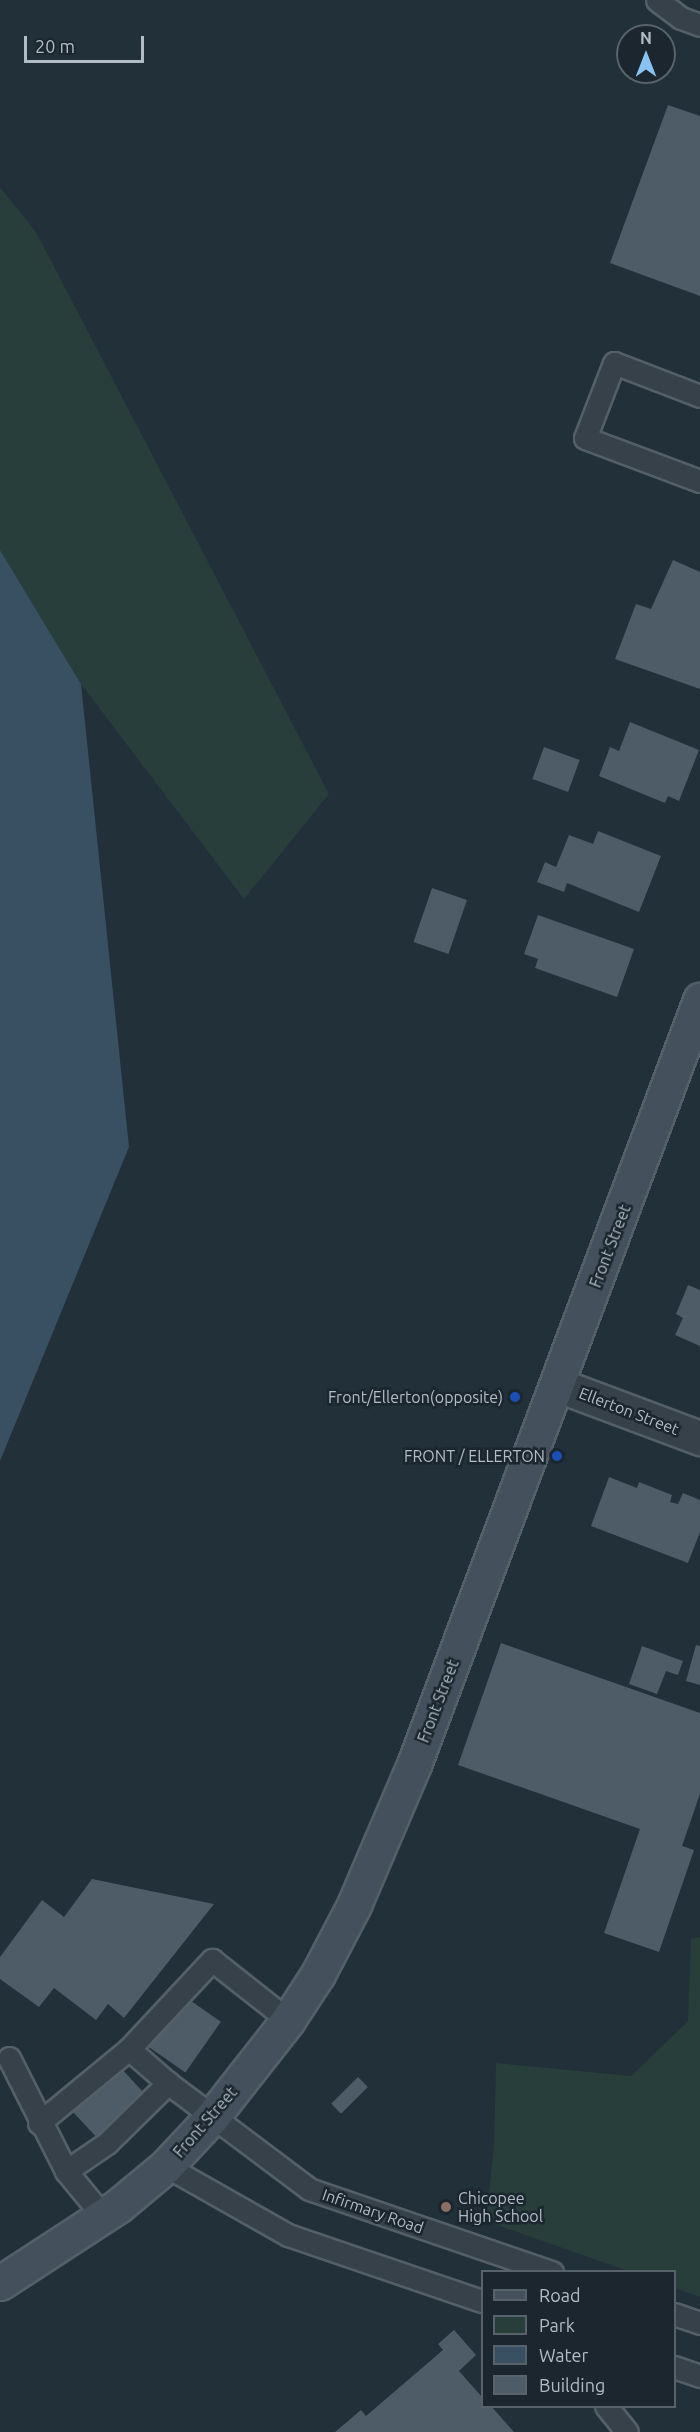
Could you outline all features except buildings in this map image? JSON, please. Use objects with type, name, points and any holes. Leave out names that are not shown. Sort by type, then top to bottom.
[{"type":"main road","name":"Front Street","points":[[0,2283],[103,2216],[166,2166],[212,2117],[288,2020],[354,1905],[406,1782],[558,1385],[700,1000]]},
{"type":"street","name":"Ellerton Street","points":[[558,1385],[700,1438]]},
{"type":"lane","points":[[657,0],[681,18],[700,26]]},
{"type":"lane","points":[[700,396],[614,363],[585,438],[700,481]]},
{"type":"lane","points":[[39,2123],[129,2049],[212,1960],[288,2020]]},
{"type":"lane","name":"Infirmary Road","points":[[129,2049],[168,2083],[309,2189],[549,2270]]},
{"type":"lane","points":[[9,2058],[39,2123],[66,2172],[103,2216]]},
{"type":"lane","points":[[66,2172],[107,2144],[168,2083]]},
{"type":"lane","points":[[166,2166],[288,2235],[481,2300]]},
{"type":"lane","points":[[676,2314],[700,2323]]},
{"type":"lane","points":[[676,2367],[700,2376]]},
{"type":"lane","points":[[608,2408],[627,2432]]},
{"type":"green space","points":[[0,187],[36,232],[329,794],[244,899],[81,684],[0,550]]},
{"type":"green space","points":[[700,1937],[700,2297],[676,2288],[676,2270],[625,2270],[486,2221],[494,2146],[496,2063],[631,2076],[688,2021],[691,1939]]},
{"type":"water","points":[[0,550],[81,684],[129,1147],[0,1461]]},
{"type":"place","name":"Front/Ellerton(opposite)","points":[[515,1397]]},
{"type":"place","name":"FRONT / ELLERTON","points":[[557,1456]]},
{"type":"place","name":"Chicopee High School","points":[[446,2207]]}]
